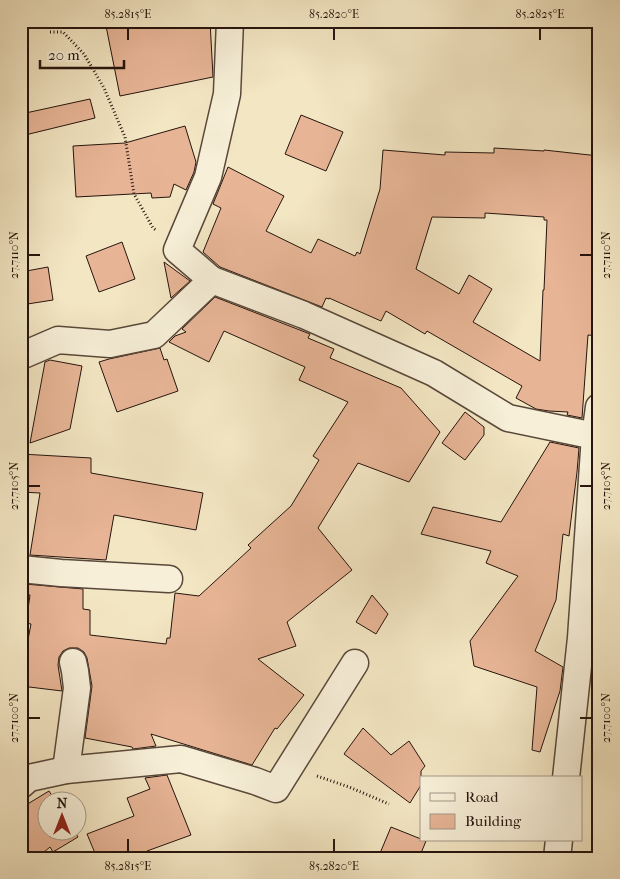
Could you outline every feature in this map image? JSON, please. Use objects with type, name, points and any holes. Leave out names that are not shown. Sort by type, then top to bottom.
[{"type":"street","points":[[230,21],[227,94],[208,177],[177,250],[212,280],[304,315],[434,373],[508,418],[597,438]]},
{"type":"street","points":[[21,356],[58,340],[110,344],[154,336],[212,280]]},
{"type":"street","points":[[566,776],[590,640],[599,407]]},
{"type":"street","points":[[21,569],[61,574],[169,579]]},
{"type":"street","points":[[66,770],[77,688],[73,662]]},
{"type":"street","points":[[21,785],[29,778],[66,770],[181,759],[256,781],[276,789],[355,663]]},
{"type":"street","points":[[557,858],[559,842]]},
{"type":"path","points":[[50,32],[63,32],[84,54],[104,88],[125,137],[134,194],[153,228],[177,250]]},
{"type":"path","points":[[315,775],[389,804]]},
{"type":"building","points":[[105,21],[210,21],[213,77],[120,96]]},
{"type":"building","points":[[90,99],[95,118],[21,136],[21,114]]},
{"type":"building","points":[[301,115],[343,132],[326,171],[285,154]]},
{"type":"building","points":[[185,126],[196,162],[186,190],[174,184],[170,197],[152,198],[151,193],[76,197],[73,146],[125,143]]},
{"type":"building","points":[[494,148],[544,150],[599,156],[599,336],[588,335],[582,418],[567,415],[568,412],[536,409],[516,398],[522,386],[427,331],[425,334],[386,311],[381,321],[329,298],[326,298],[322,307],[220,267],[203,252],[221,208],[213,204],[228,167],[284,196],[266,231],[311,253],[318,239],[355,256],[357,252],[360,254],[380,189],[383,150],[445,155],[445,152],[494,153]],"holes":[[[485,213],[544,217],[544,220],[547,220],[540,361],[473,322],[492,289],[469,275],[459,294],[416,269],[432,217],[485,218]]]},
{"type":"building","points":[[122,242],[135,279],[99,292],[86,256]]},
{"type":"building","points":[[164,262],[190,281],[171,298]]},
{"type":"building","points":[[48,267],[53,300],[21,305],[21,272]]},
{"type":"building","points":[[215,297],[310,334],[308,338],[334,349],[330,358],[401,388],[440,432],[409,482],[358,463],[318,528],[352,570],[287,622],[296,646],[258,659],[304,695],[277,729],[275,728],[252,765],[151,734],[156,746],[133,749],[132,747],[85,738],[92,686],[87,658],[84,652],[78,648],[69,648],[63,651],[59,657],[58,665],[62,691],[21,686],[21,676],[31,624],[26,623],[30,595],[23,594],[25,584],[83,589],[83,609],[90,610],[90,635],[166,644],[167,638],[170,638],[175,593],[199,596],[251,548],[248,545],[291,506],[319,460],[313,456],[348,402],[299,380],[305,367],[224,331],[209,362],[169,342],[175,336],[186,332],[182,329]]},
{"type":"building","points":[[160,348],[164,360],[167,359],[178,391],[117,412],[99,362]]},
{"type":"building","points":[[50,360],[82,366],[70,429],[30,443],[45,362]]},
{"type":"building","points":[[465,412],[484,427],[484,435],[465,460],[442,443]]},
{"type":"building","points":[[550,442],[579,448],[569,536],[563,534],[556,600],[535,651],[563,667],[560,691],[540,752],[532,750],[537,687],[474,666],[470,641],[518,576],[486,563],[491,551],[421,534],[433,507],[501,522]]},
{"type":"building","points":[[21,454],[91,458],[91,473],[203,493],[196,530],[114,515],[106,560],[30,555],[40,493],[21,492]]},
{"type":"building","points":[[372,595],[388,614],[376,634],[356,622]]},
{"type":"building","points":[[363,728],[391,755],[409,741],[425,766],[421,771],[420,787],[410,803],[344,754]]},
{"type":"building","points":[[167,775],[191,835],[147,851],[151,858],[97,858],[88,834],[134,816],[127,798],[150,789],[145,778]]},
{"type":"building","points":[[38,798],[38,842],[70,842],[53,852],[50,847],[37,858],[21,858],[21,808]]},
{"type":"building","points":[[391,827],[420,839],[420,842],[426,842],[419,858],[378,858]]}]
